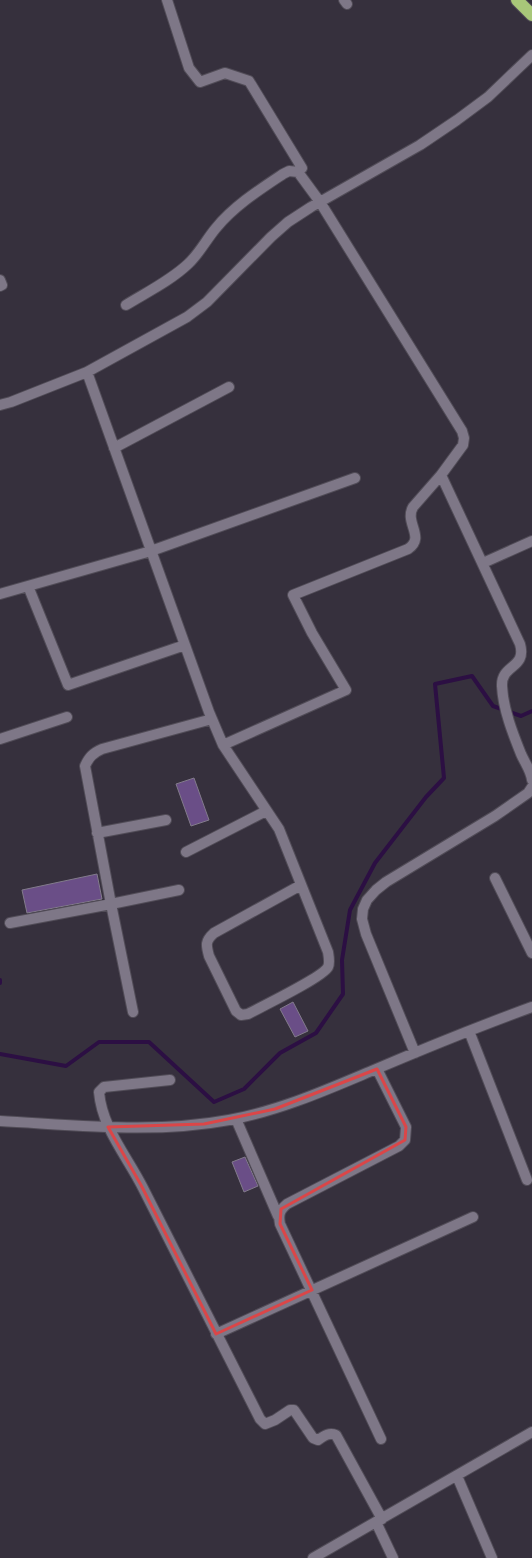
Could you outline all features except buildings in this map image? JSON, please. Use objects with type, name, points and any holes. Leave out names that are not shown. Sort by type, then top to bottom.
[{"type":"highway","points":[[517,0],[532,15]]},
{"type":"street","points":[[167,0],[189,68],[200,82],[225,73],[249,81],[302,168]]},
{"type":"street","points":[[0,405],[87,372],[187,317],[207,302],[271,237],[288,222],[420,145],[457,120],[488,98],[532,55]]},
{"type":"street","points":[[126,305],[175,275],[189,264],[216,228],[246,200],[283,174],[289,171],[298,172],[320,202],[462,431],[464,438],[463,444],[441,475],[410,512],[416,541],[414,545],[408,549],[293,595],[312,633],[346,690],[223,745]]},
{"type":"street","points":[[0,280],[2,285],[0,286]]},
{"type":"street","points":[[87,372],[212,720],[223,745],[278,829],[301,885],[328,952],[330,960],[328,967],[318,976],[248,1014],[241,1015],[236,1011],[209,956],[206,946],[207,941],[214,933],[301,885]]},
{"type":"street","points":[[114,448],[229,387]]},
{"type":"street","points":[[441,475],[521,650],[520,659],[508,670],[502,679],[502,686],[509,720],[532,780]]},
{"type":"street","points":[[0,594],[151,551],[355,478]]},
{"type":"street","points":[[483,564],[532,541]]},
{"type":"street","points":[[28,586],[68,685],[185,645]]},
{"type":"street","points":[[0,739],[67,717]]},
{"type":"street","points":[[133,1012],[85,766],[93,753],[102,749],[212,720]]},
{"type":"street","points":[[416,1053],[366,934],[362,919],[363,908],[367,900],[386,882],[495,816],[528,794],[532,787]]},
{"type":"street","points":[[186,852],[266,811]]},
{"type":"street","points":[[97,832],[166,820]]},
{"type":"street","points":[[495,878],[532,953]]},
{"type":"street","points":[[10,923],[179,890]]},
{"type":"street","points":[[0,1121],[108,1127],[204,1124],[236,1119],[308,1097],[469,1031],[532,1007]]},
{"type":"street","points":[[469,1031],[527,1180]]},
{"type":"street","points":[[278,1216],[281,1209],[287,1204],[399,1146],[405,1140],[406,1127],[377,1069]]},
{"type":"street","points":[[170,1080],[104,1087],[99,1092],[100,1103],[108,1127],[141,1185],[260,1419],[265,1424],[275,1420],[290,1410],[294,1410],[313,1438],[318,1440],[328,1434],[336,1435],[379,1520],[393,1558]]},
{"type":"street","points":[[236,1119],[278,1216],[280,1224],[381,1439]]},
{"type":"street","points":[[216,1334],[473,1217]]},
{"type":"street","points":[[313,1558],[532,1432]]},
{"type":"street","points":[[457,1476],[492,1558]]},
{"type":"highlighted area","points":[[377,1069],[406,1127],[405,1140],[281,1209],[280,1224],[312,1290],[216,1334],[141,1185],[108,1127],[204,1124],[275,1109]]},
{"type":"waterway","points":[[0,1054],[66,1066],[99,1042],[149,1042],[214,1102],[244,1089],[280,1053],[316,1033],[343,994],[342,960],[350,910],[375,863],[426,797],[444,778],[435,684],[472,676],[493,706],[521,716],[532,711]]}]
